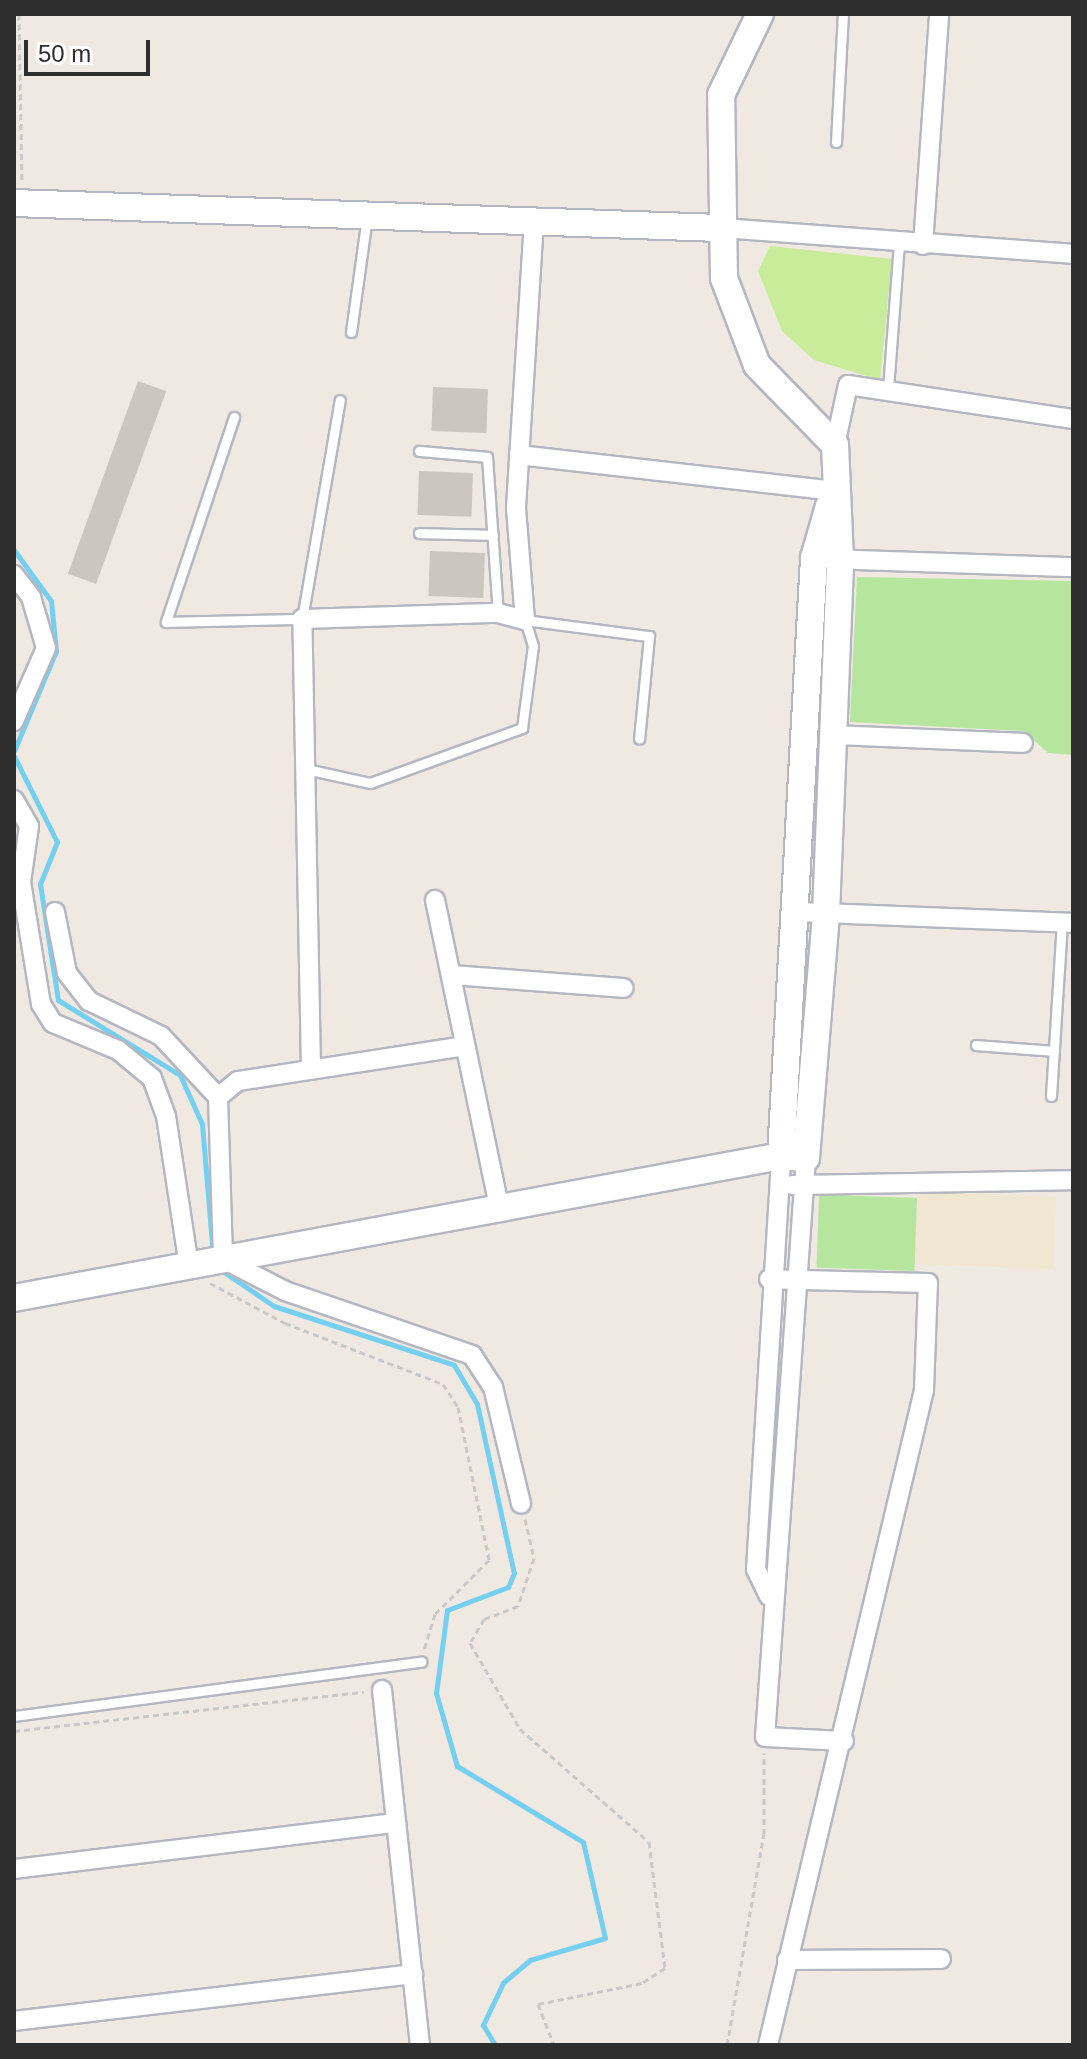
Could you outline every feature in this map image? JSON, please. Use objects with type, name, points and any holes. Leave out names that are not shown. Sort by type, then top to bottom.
[{"type":"street","points":[[760,14],[721,95],[721,228],[728,302],[757,365],[835,445]]},
{"type":"street","points":[[923,245],[939,14]]},
{"type":"street","points":[[18,203],[721,228],[1073,254]]},
{"type":"street","points":[[311,1069],[302,619],[498,613],[525,620],[519,455],[534,220]]},
{"type":"street","points":[[813,913],[827,559],[835,445],[848,385],[1073,419]]},
{"type":"street","points":[[519,455],[833,491]]},
{"type":"street","points":[[827,559],[1073,567]]},
{"type":"street","points":[[770,1599],[756,1569],[769,1279],[781,1185],[793,1157],[813,913],[834,735],[827,559]]},
{"type":"street","points":[[14,575],[31,597],[46,648],[14,721]]},
{"type":"street","points":[[834,735],[1023,743]]},
{"type":"street","points":[[14,800],[29,826],[21,882],[41,1004],[53,1023],[118,1050],[152,1078],[210,1261]]},
{"type":"street","points":[[435,900],[499,1206]]},
{"type":"street","points":[[55,912],[67,973],[89,1001],[161,1036],[218,1097],[210,1261]]},
{"type":"street","points":[[813,913],[1067,922]]},
{"type":"street","points":[[451,975],[624,988]]},
{"type":"street","points":[[218,1097],[238,1081],[465,1046]]},
{"type":"street","points":[[793,1157],[803,1186],[799,1279],[770,1599],[765,1737],[844,1741]]},
{"type":"street","points":[[14,1298],[499,1206],[793,1157]]},
{"type":"street","points":[[781,1185],[1073,1180]]},
{"type":"street","points":[[210,1261],[285,1291],[472,1355],[493,1387],[521,1504]]},
{"type":"street","points":[[768,2045],[844,1741],[924,1390],[928,1283],[769,1279]]},
{"type":"street","points":[[382,1690],[420,2045]]},
{"type":"street","points":[[14,1869],[396,1823]]},
{"type":"street","points":[[787,1960],[941,1959]]},
{"type":"street","points":[[14,2021],[413,1974]]},
{"type":"lane","points":[[836,142],[843,14]]},
{"type":"lane","points":[[351,332],[368,214]]},
{"type":"lane","points":[[888,389],[899,243]]},
{"type":"lane","points":[[234,417],[166,622],[302,619],[340,400]]},
{"type":"lane","points":[[419,451],[487,457],[498,613]]},
{"type":"lane","points":[[419,533],[493,535]]},
{"type":"lane","points":[[306,769],[370,783],[522,728],[533,646],[525,620],[649,636],[639,739]]},
{"type":"lane","points":[[1051,1096],[1067,922]]},
{"type":"lane","points":[[976,1045],[1054,1051]]},
{"type":"lane","points":[[14,1716],[421,1662]]},
{"type":"path","points":[[18,203],[19,14]]},
{"type":"path","points":[[210,1261],[218,1290],[285,1323],[443,1384],[458,1407],[489,1560],[435,1614],[421,1662]]},
{"type":"path","points":[[521,1504],[534,1558],[518,1606],[484,1619],[470,1643],[520,1729],[649,1842],[665,1968],[642,1983],[538,2004],[554,2045]]},
{"type":"path","points":[[14,1731],[382,1690]]},
{"type":"path","points":[[727,2045],[764,1834],[765,1737]]},
{"type":"shaded area","points":[[917,1192],[1056,1197],[1053,1269],[915,1264]]},
{"type":"green space","points":[[770,246],[892,259],[880,380],[814,360],[782,331],[758,271]]},
{"type":"green space","points":[[857,577],[1073,581],[1073,755],[1048,753],[1024,731],[850,722]]},
{"type":"green space","points":[[819,1195],[917,1198],[914,1271],[817,1268]]},
{"type":"building","points":[[138,381],[166,391],[96,584],[68,574]]},
{"type":"building","points":[[433,387],[488,389],[486,433],[431,431]]},
{"type":"building","points":[[419,471],[473,473],[471,517],[417,515]]},
{"type":"building","points":[[430,551],[485,553],[483,598],[428,596]]},
{"type":"waterway","points":[[14,550],[51,601],[56,651],[14,751]]},
{"type":"waterway","points":[[14,756],[57,842],[40,884],[58,1000],[180,1075],[202,1124],[213,1254]]},
{"type":"waterway","points":[[218,1268],[274,1306],[454,1365],[477,1404],[514,1573],[508,1587],[447,1610],[436,1693],[457,1766],[583,1842],[605,1938],[530,1960],[503,1983],[483,2025],[495,2045]]}]
